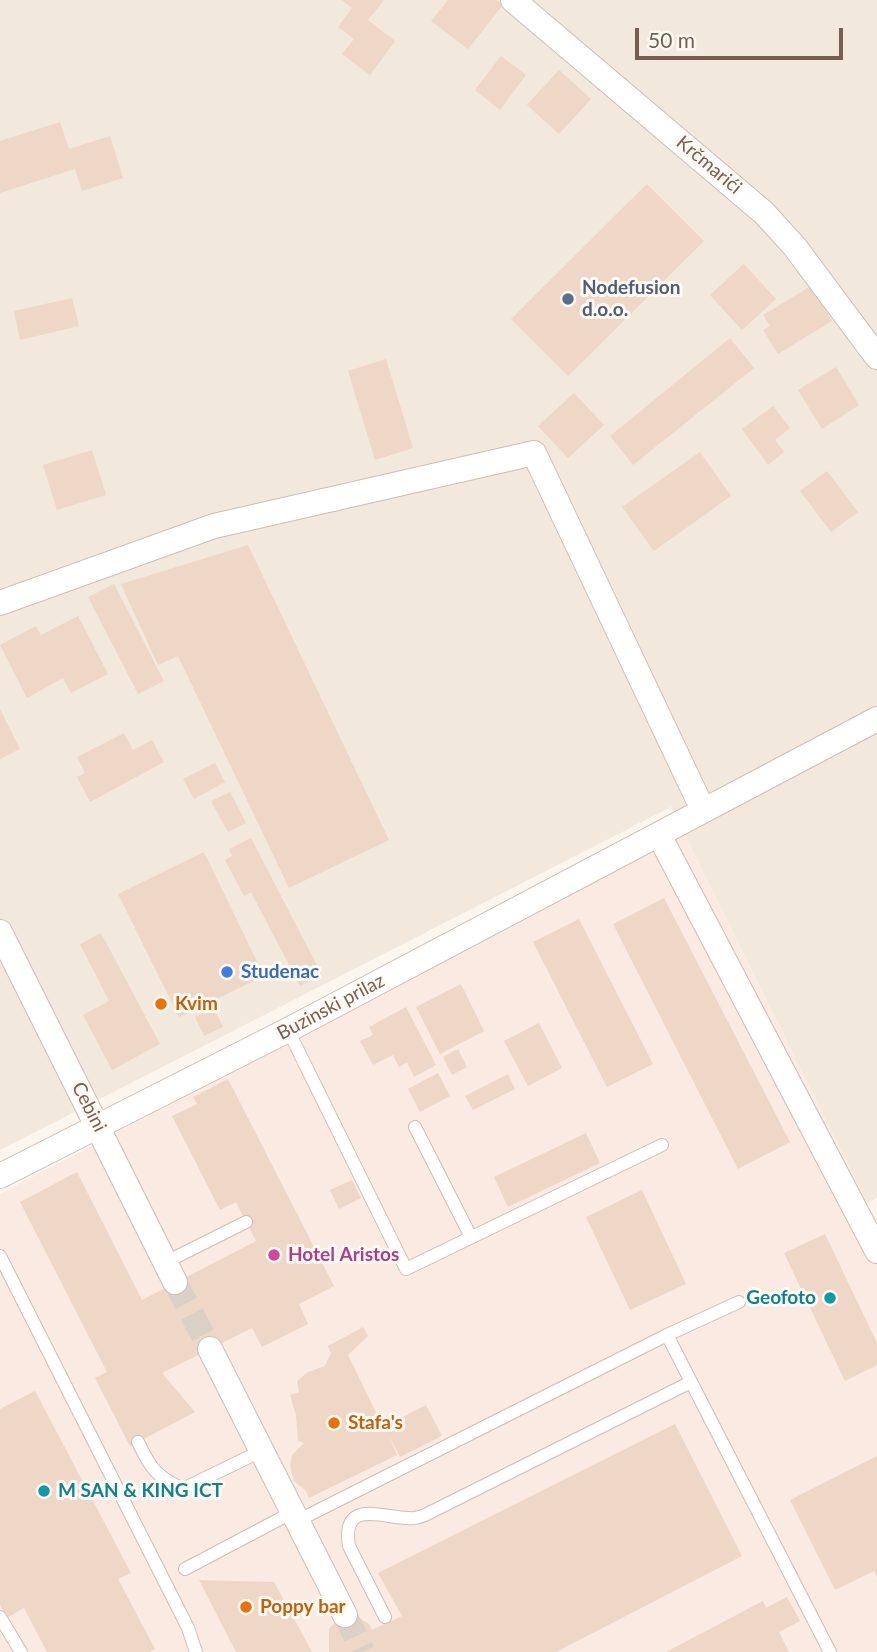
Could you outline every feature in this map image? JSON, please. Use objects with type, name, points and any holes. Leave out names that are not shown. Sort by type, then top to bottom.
[{"type":"street","name":"Krčmarići","points":[[513,0],[764,213],[795,247],[877,357]]},
{"type":"street","points":[[0,603],[215,526],[534,453],[703,810]]},
{"type":"street","name":"Buzinski prilaz","points":[[0,1176],[288,1030],[877,719]]},
{"type":"street","points":[[659,835],[877,1251]]},
{"type":"street","name":"Cebini","points":[[0,932],[171,1272]]},
{"type":"street","points":[[210,1349],[345,1615]]},
{"type":"lane","points":[[288,1030],[406,1269],[662,1145]]},
{"type":"lane","points":[[415,1127],[471,1237]]},
{"type":"lane","points":[[171,1272],[246,1222]]},
{"type":"lane","points":[[0,1256],[188,1628],[196,1652]]},
{"type":"lane","points":[[185,1569],[739,1302]]},
{"type":"lane","points":[[667,1335],[830,1652]]},
{"type":"lane","points":[[385,1617],[349,1546],[347,1533],[350,1524],[358,1517],[371,1513],[410,1519],[425,1515],[691,1382]]},
{"type":"lane","points":[[138,1442],[151,1468],[166,1481],[183,1489],[261,1451]]},
{"type":"lane","points":[[0,1617],[21,1652]]},
{"type":"shaded area","points":[[0,0],[877,0],[877,1198],[867,1203],[671,807],[0,1150]]},
{"type":"shaded area","points":[[684,833],[877,1223],[877,1652],[0,1652],[0,1194]]},
{"type":"building","points":[[342,0],[384,0],[368,20],[395,41],[370,75],[342,54],[354,39],[338,27],[352,8]]},
{"type":"building","points":[[448,0],[496,0],[503,5],[468,49],[431,21]]},
{"type":"building","points":[[501,56],[526,75],[500,110],[475,90]]},
{"type":"building","points":[[559,70],[591,99],[559,134],[527,105]]},
{"type":"building","points":[[60,122],[69,149],[110,136],[123,178],[82,191],[75,169],[0,193],[0,141]]},
{"type":"building","points":[[647,184],[704,241],[568,376],[511,319]]},
{"type":"building","points":[[744,264],[776,299],[742,330],[710,295]]},
{"type":"building","points":[[811,286],[832,321],[778,354],[763,330],[770,326],[763,315]]},
{"type":"building","points":[[72,298],[79,326],[20,340],[14,311]]},
{"type":"building","points":[[730,338],[754,368],[633,465],[610,436]]},
{"type":"building","points":[[386,359],[413,448],[375,460],[348,371]]},
{"type":"building","points":[[836,367],[859,405],[822,429],[798,390]]},
{"type":"building","points":[[574,393],[604,425],[568,458],[538,426]]},
{"type":"building","points":[[773,406],[790,428],[775,440],[784,452],[768,465],[742,429]]},
{"type":"building","points":[[92,450],[106,495],[57,510],[43,465]]},
{"type":"building","points":[[700,452],[731,496],[654,551],[622,507]]},
{"type":"building","points":[[827,471],[858,512],[831,532],[800,491]]},
{"type":"building","points":[[248,545],[389,840],[289,888],[178,656],[158,665],[121,584]]},
{"type":"building","points":[[114,584],[164,681],[138,694],[88,597]]},
{"type":"building","points":[[78,616],[108,674],[71,693],[63,678],[27,698],[0,645],[36,626],[41,635]]},
{"type":"building","points":[[0,709],[20,749],[0,759]]},
{"type":"building","points":[[124,733],[133,750],[152,740],[164,762],[90,802],[77,777],[85,773],[77,757]]},
{"type":"building","points":[[215,763],[225,782],[194,799],[183,779]]},
{"type":"building","points":[[230,792],[246,823],[228,832],[211,801]]},
{"type":"building","points":[[251,838],[322,975],[300,986],[251,892],[244,896],[225,860],[232,856],[229,849]]},
{"type":"building","points":[[204,852],[264,976],[179,1017],[118,894]]},
{"type":"building","points":[[664,898],[790,1142],[738,1169],[613,924]]},
{"type":"building","points":[[579,919],[653,1064],[607,1087],[533,942]]},
{"type":"building","points":[[101,933],[160,1044],[112,1070],[83,1015],[109,1001],[80,944]]},
{"type":"building","points":[[461,984],[484,1031],[440,1054],[416,1007]]},
{"type":"building","points":[[406,1007],[436,1065],[414,1077],[407,1062],[399,1067],[393,1055],[373,1065],[360,1041],[373,1035],[369,1027]]},
{"type":"building","points":[[214,1008],[223,1027],[204,1036],[195,1017]]},
{"type":"building","points":[[539,1023],[562,1068],[528,1086],[504,1041]]},
{"type":"building","points":[[458,1049],[467,1067],[452,1075],[443,1057]]},
{"type":"building","points":[[438,1073],[450,1096],[420,1112],[408,1089]]},
{"type":"building","points":[[508,1074],[515,1089],[473,1110],[465,1096]]},
{"type":"building","name":"Hotel Aristos","points":[[228,1079],[334,1286],[299,1304],[308,1324],[262,1347],[252,1328],[162,1373],[195,1412],[130,1446],[95,1378],[107,1372],[20,1202],[77,1172],[142,1300],[256,1241],[236,1202],[220,1210],[172,1116],[197,1104],[193,1097]]},
{"type":"building","points":[[586,1133],[600,1163],[508,1207],[494,1177]]},
{"type":"building","points":[[352,1180],[361,1198],[339,1209],[330,1190]]},
{"type":"building","points":[[642,1190],[686,1284],[630,1310],[586,1217]]},
{"type":"building","name":"Geofoto","points":[[825,1234],[877,1343],[877,1365],[845,1381],[784,1253]]},
{"type":"building","points":[[363,1327],[368,1336],[348,1355],[383,1427],[426,1405],[442,1436],[400,1457],[389,1436],[397,1455],[309,1498],[306,1491],[294,1481],[290,1466],[292,1455],[304,1443],[298,1441],[296,1415],[290,1395],[299,1392],[297,1381],[308,1372],[325,1366],[331,1353],[328,1346]]},
{"type":"building","name":"M SAN & KING ICT","points":[[35,1391],[131,1573],[118,1579],[155,1649],[150,1652],[47,1652],[24,1608],[7,1618],[0,1605],[0,1409]]},
{"type":"building","points":[[675,1424],[742,1556],[556,1652],[329,1652],[329,1629],[339,1618],[353,1614],[369,1624],[372,1630],[402,1616],[378,1573]]},
{"type":"building","points":[[877,1456],[877,1577],[874,1571],[835,1590],[790,1500]]},
{"type":"building","points":[[199,1580],[274,1582],[312,1652],[236,1652]]},
{"type":"building","points":[[787,1597],[800,1621],[779,1632],[789,1652],[666,1652],[763,1601],[766,1608]]},
{"type":"tunnel","points":[[175,1282],[210,1349]]},
{"type":"tunnel","points":[[345,1615],[363,1652]]},
{"type":"place","name":"Nodefusion d.o.o.","points":[[568,299]]},
{"type":"place","name":"Studenac","points":[[227,972]]},
{"type":"place","name":"Kvim","points":[[161,1004]]},
{"type":"place","name":"Hotel Aristos","points":[[274,1255]]},
{"type":"place","name":"Geofoto","points":[[830,1298]]},
{"type":"place","name":"Stafa's","points":[[334,1423]]},
{"type":"place","name":"M SAN & KING ICT","points":[[44,1491]]},
{"type":"place","name":"Poppy bar","points":[[246,1607]]}]
